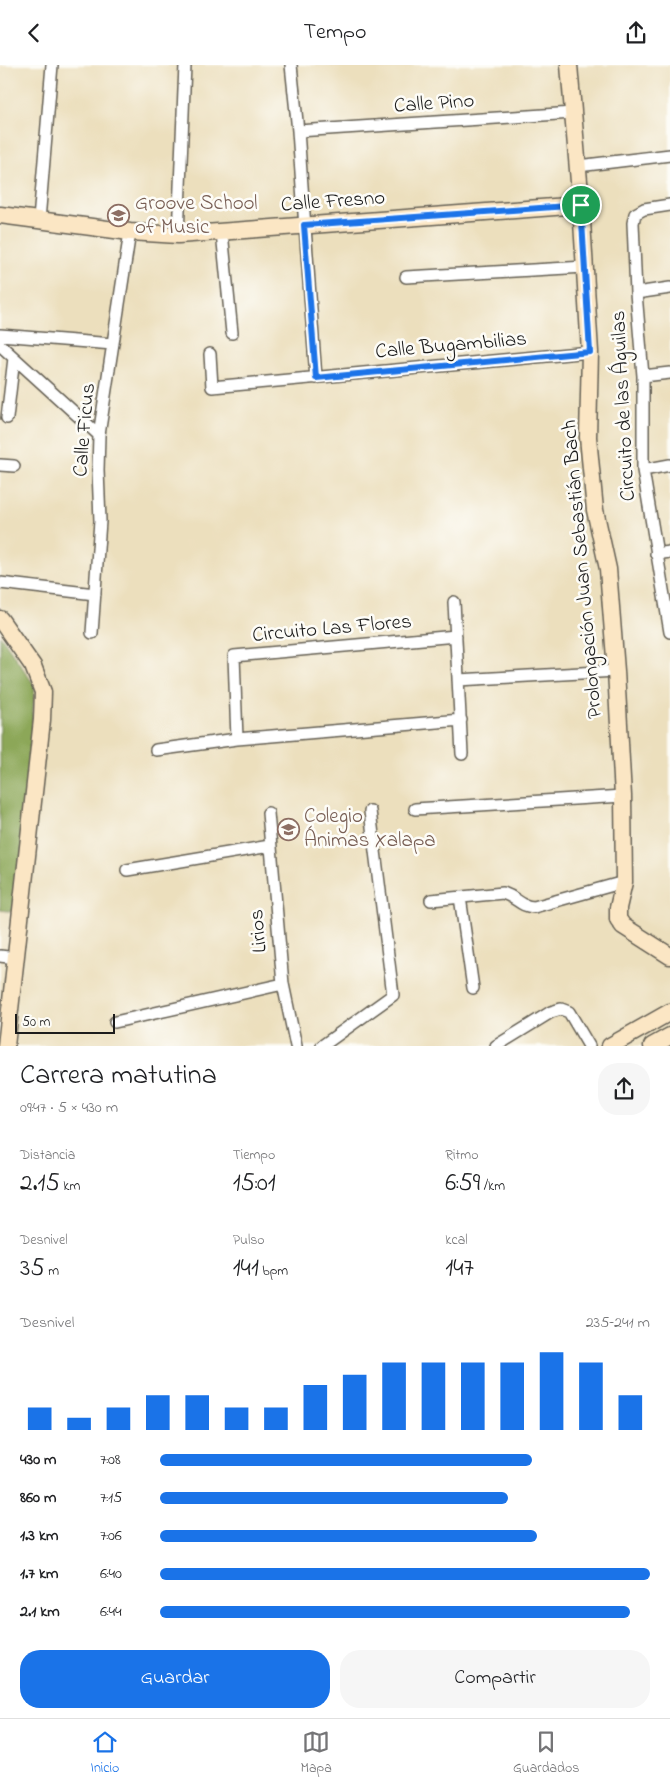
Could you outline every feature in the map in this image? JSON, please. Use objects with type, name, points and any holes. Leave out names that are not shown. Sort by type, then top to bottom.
[{"type":"street","points":[[39,220],[52,65]]},
{"type":"street","points":[[178,235],[185,65]]},
{"type":"street","points":[[291,65],[298,131],[316,378]]},
{"type":"street","name":"Prolongación Juan Sebastián Bach","points":[[570,65],[590,352],[588,437],[595,510],[608,569],[616,671],[623,796],[624,883],[618,908],[618,919],[623,926],[670,956]]},
{"type":"street","name":"Calle Pino","points":[[298,131],[573,113]]},
{"type":"street","points":[[578,166],[670,155]]},
{"type":"street","name":"Calle Fresno","points":[[0,215],[178,235],[581,205]]},
{"type":"street","name":"Circuito de las Águilas","points":[[670,205],[644,209],[636,214],[633,223],[636,293],[643,376],[643,470],[670,632]]},
{"type":"street","name":"Calle Ficus","points":[[92,633],[100,521],[99,435],[130,231]]},
{"type":"street","points":[[222,232],[232,333]]},
{"type":"street","points":[[406,277],[585,267]]},
{"type":"street","points":[[636,293],[670,288]]},
{"type":"street","points":[[0,335],[113,344]]},
{"type":"street","points":[[0,345],[99,435]]},
{"type":"street","name":"Calle Bugambilias","points":[[210,354],[212,387],[590,352]]},
{"type":"street","points":[[7,418],[14,358]]},
{"type":"street","points":[[643,376],[670,373]]},
{"type":"street","points":[[0,465],[14,466]]},
{"type":"street","points":[[643,470],[670,465]]},
{"type":"street","points":[[656,554],[670,552]]},
{"type":"street","points":[[0,583],[95,594]]},
{"type":"street","points":[[454,602],[462,754]]},
{"type":"street","points":[[0,619],[33,666],[43,692],[42,720],[8,957],[7,1045],[0,1045]]},
{"type":"street","name":"Circuito Las Flores","points":[[237,739],[234,656],[456,636]]},
{"type":"street","points":[[458,679],[616,671]]},
{"type":"street","points":[[156,750],[237,739],[461,720]]},
{"type":"street","points":[[416,809],[623,796]]},
{"type":"street","points":[[322,1045],[393,995],[370,811]]},
{"type":"street","name":"Lirios","points":[[268,813],[283,984],[296,1045]]},
{"type":"street","points":[[127,871],[270,846]]},
{"type":"street","points":[[430,900],[503,893],[513,896],[524,907],[534,907],[624,883]]},
{"type":"street","points":[[460,897],[473,988]]},
{"type":"street","points":[[115,1022],[283,984]]},
{"type":"street","points":[[496,1045],[551,1012],[561,1009],[569,1012],[589,1045]]},
{"type":"street","points":[[610,1045],[670,1012]]},
{"type":"street","points":[[652,1045],[670,1036]]},
{"type":"green space","points":[[0,635],[35,686],[17,912],[0,910]]},
{"type":"place","name":"Groove School of Music","points":[[119,216]]},
{"type":"place","name":"Colegio Ánimas Xalapa","points":[[288,829]]},
{"type":"route","points":[[581,205],[590,352],[316,378],[304,225],[581,205]]}]
